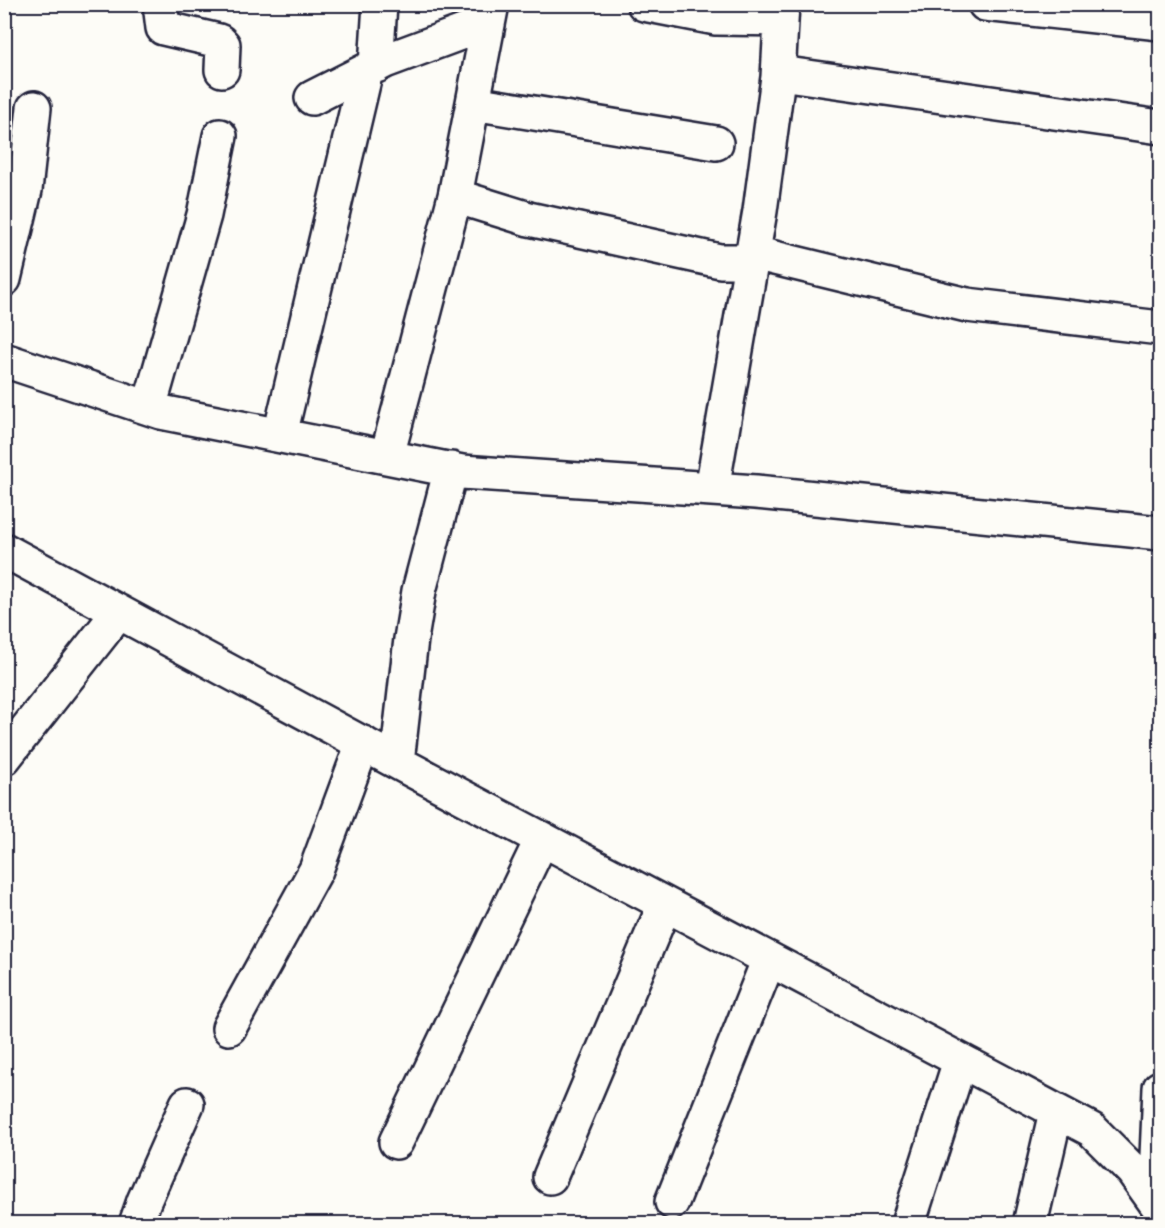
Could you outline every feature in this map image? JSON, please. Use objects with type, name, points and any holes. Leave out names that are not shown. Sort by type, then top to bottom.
[{"type":"street","points":[[160,4],[163,28],[219,41],[223,45],[222,70]]},
{"type":"street","points":[[280,435],[371,68],[380,4]]},
{"type":"street","points":[[644,4],[716,18],[781,12],[778,77],[753,258],[712,489]]},
{"type":"street","points":[[985,4],[1161,23]]},
{"type":"street","points":[[312,98],[371,68],[490,14]]},
{"type":"street","points":[[387,456],[455,196],[490,14]]},
{"type":"street","points":[[787,74],[1161,127]]},
{"type":"street","points":[[473,103],[716,143]]},
{"type":"street","points":[[4,279],[25,190],[34,108]]},
{"type":"street","points":[[149,408],[204,215],[220,136]]},
{"type":"street","points":[[455,196],[529,219],[720,261],[741,261],[762,255],[967,305],[1161,328]]},
{"type":"street","points":[[4,360],[161,412],[451,469],[712,489],[1161,533]]},
{"type":"street","points":[[397,762],[411,639],[419,591],[451,469]]},
{"type":"street","points":[[4,550],[397,762],[1092,1130],[1132,1170],[1158,1205]]},
{"type":"street","points":[[4,758],[119,612]]},
{"type":"street","points":[[230,1028],[316,870],[363,743]]},
{"type":"street","points":[[396,1142],[542,839]]},
{"type":"street","points":[[550,1177],[665,904]]},
{"type":"street","points":[[672,1202],[769,959]]},
{"type":"street","points":[[908,1224],[960,1061]]},
{"type":"street","points":[[1158,1205],[1161,1088]]},
{"type":"street","points":[[136,1224],[187,1104]]},
{"type":"street","points":[[1030,1224],[1056,1112]]}]
